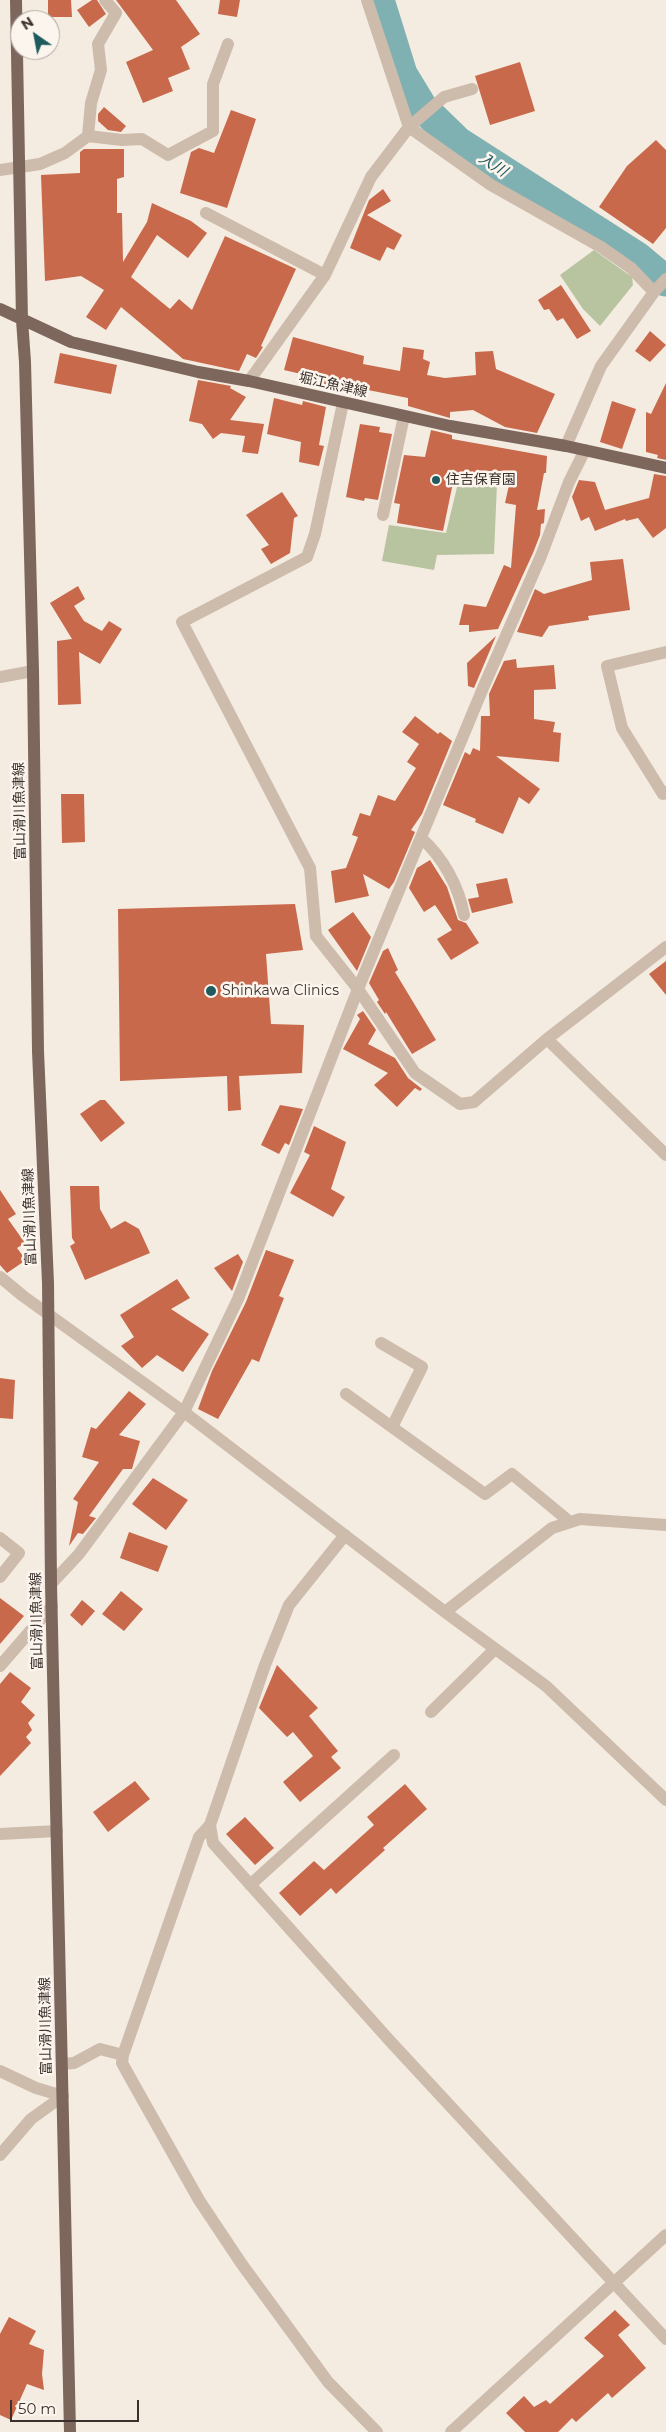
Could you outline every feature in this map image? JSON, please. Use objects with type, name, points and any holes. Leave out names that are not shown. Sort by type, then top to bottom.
[{"type":"main road","name":"富山滑川魚津線","points":[[16,0],[22,320],[26,362],[33,671],[38,1051],[48,1314],[51,1584],[70,2432]]},
{"type":"main road","name":"堀江魚津線","points":[[0,309],[71,342],[198,372],[249,381],[450,426],[566,446],[666,468]]},
{"type":"street","points":[[88,136],[91,103],[101,70],[98,44],[116,13],[105,0]]},
{"type":"street","points":[[366,0],[409,127],[491,185],[601,247],[631,268],[654,292]]},
{"type":"street","points":[[0,170],[40,164],[65,153],[88,136],[122,140],[142,139],[168,155],[213,131],[213,84],[228,44]]},
{"type":"street","points":[[249,381],[325,275],[371,177],[409,127],[444,97],[472,89]]},
{"type":"street","points":[[206,214],[325,275]]},
{"type":"street","points":[[566,446],[601,366],[654,292],[666,279]]},
{"type":"street","points":[[342,403],[315,534],[307,557],[182,622],[310,868],[316,936],[358,989],[415,1072],[460,1104],[474,1102],[547,1039],[666,947]]},
{"type":"street","points":[[383,515],[404,416]]},
{"type":"street","points":[[51,1584],[79,1554],[184,1412],[238,1299],[358,989],[483,688],[541,556],[569,482],[585,450]]},
{"type":"street","points":[[666,652],[607,666],[622,728],[664,794],[666,792]]},
{"type":"street","points":[[0,677],[33,671]]},
{"type":"street","points":[[421,838],[433,848],[460,894],[464,915]]},
{"type":"street","points":[[547,1039],[666,1155]]},
{"type":"street","points":[[0,1277],[184,1412],[445,1612],[546,1686],[666,1800]]},
{"type":"street","points":[[381,1343],[422,1367],[392,1427]]},
{"type":"street","points":[[346,1394],[485,1494],[512,1474],[570,1522]]},
{"type":"street","points":[[445,1612],[552,1528],[580,1519],[666,1525]]},
{"type":"street","points":[[345,1536],[289,1605],[265,1665],[210,1825],[199,1837],[123,2055],[122,2063],[199,2200],[241,2263],[328,2382],[377,2432]]},
{"type":"street","points":[[0,1538],[19,1553],[0,1577]]},
{"type":"street","points":[[0,1666],[52,1606]]},
{"type":"street","points":[[431,1712],[495,1649]]},
{"type":"street","points":[[250,1885],[394,1755]]},
{"type":"street","points":[[210,1825],[213,1843],[250,1885],[390,2041],[666,2339]]},
{"type":"street","points":[[0,1834],[57,1831]]},
{"type":"street","points":[[62,2064],[74,2063],[100,2049],[123,2055]]},
{"type":"street","points":[[0,2071],[36,2088],[63,2096]]},
{"type":"street","points":[[0,2155],[31,2119],[63,2096]]},
{"type":"street","points":[[451,2432],[666,2235]]},
{"type":"green space","points":[[594,250],[632,277],[633,285],[600,326],[583,309],[560,275]]},
{"type":"green space","points":[[459,479],[497,484],[494,554],[437,555],[434,570],[382,561],[389,525],[446,533]]},
{"type":"building","points":[[48,0],[71,0],[72,17],[60,17],[60,10],[48,10]]},
{"type":"building","points":[[92,0],[97,0],[106,14],[89,27],[77,10]]},
{"type":"building","points":[[116,0],[176,0],[200,34],[181,47],[190,69],[168,78],[173,91],[143,103],[126,62],[153,50]]},
{"type":"building","points":[[220,0],[240,0],[237,17],[218,14]]},
{"type":"building","points":[[520,62],[535,111],[490,125],[475,76]]},
{"type":"building","points":[[104,107],[126,126],[121,132],[108,130],[98,121],[98,114]]},
{"type":"building","points":[[231,110],[256,119],[227,208],[180,193],[191,152],[199,148],[214,153]]},
{"type":"building","points":[[656,140],[666,150],[666,228],[653,244],[599,207],[627,166]]},
{"type":"building","points":[[84,149],[124,149],[124,177],[117,179],[117,213],[122,213],[123,262],[147,222],[152,203],[191,221],[207,233],[188,258],[157,235],[131,277],[170,309],[179,299],[192,310],[225,236],[296,269],[261,346],[263,347],[256,358],[247,354],[239,371],[183,359],[121,307],[106,330],[86,317],[104,290],[81,276],[45,281],[41,175],[80,173],[80,152]]},
{"type":"building","points":[[383,189],[391,201],[367,215],[402,235],[394,250],[387,247],[380,261],[350,248],[369,200]]},
{"type":"building","points":[[561,285],[591,331],[577,339],[563,318],[557,321],[549,309],[544,310],[538,300]]},
{"type":"building","points":[[650,331],[666,345],[650,362],[635,351]]},
{"type":"building","points":[[293,337],[364,356],[363,364],[400,371],[403,347],[424,350],[423,359],[430,362],[427,375],[445,378],[476,375],[475,352],[493,351],[496,369],[555,394],[537,433],[505,427],[473,410],[450,412],[450,418],[408,406],[408,398],[358,388],[356,395],[310,386],[314,377],[284,370]]},
{"type":"building","points":[[60,353],[117,365],[111,394],[54,383]]},
{"type":"building","points":[[198,380],[231,386],[230,388],[246,397],[230,420],[264,424],[258,454],[242,452],[245,436],[221,433],[213,439],[202,424],[189,421]]},
{"type":"building","points":[[666,383],[666,460],[657,458],[658,455],[646,452],[646,412],[651,414]]},
{"type":"building","points":[[274,398],[302,405],[303,401],[326,407],[319,445],[324,446],[319,466],[299,462],[301,442],[267,434]]},
{"type":"building","points":[[612,401],[636,409],[622,449],[600,442]]},
{"type":"building","points":[[360,424],[380,427],[379,432],[392,434],[378,500],[365,498],[364,501],[346,497]]},
{"type":"building","points":[[431,430],[452,435],[452,439],[547,456],[546,473],[544,473],[537,510],[545,509],[544,523],[541,524],[540,535],[533,553],[498,629],[469,632],[469,625],[459,625],[464,604],[486,607],[504,565],[511,568],[516,505],[505,503],[509,485],[455,473],[443,531],[397,523],[400,504],[394,503],[404,455],[425,457]]},
{"type":"building","points":[[654,474],[666,476],[666,528],[653,538],[638,518],[626,521],[625,519],[595,531],[589,517],[581,521],[572,497],[579,480],[595,482],[605,510],[649,498]]},
{"type":"building","points":[[282,492],[298,516],[294,518],[290,553],[271,564],[261,549],[269,545],[246,515]]},
{"type":"building","points":[[623,559],[630,610],[588,616],[589,620],[549,626],[542,637],[517,632],[535,589],[544,594],[592,580],[590,562]]},
{"type":"building","points":[[78,586],[85,599],[74,606],[84,621],[102,631],[109,621],[122,629],[100,664],[79,652],[81,704],[58,705],[57,641],[72,639],[50,603]]},
{"type":"building","points":[[496,636],[474,688],[468,686],[467,663]]},
{"type":"building","points":[[516,659],[517,668],[554,665],[556,689],[534,690],[534,719],[555,722],[553,732],[561,733],[559,762],[496,756],[540,789],[529,804],[519,797],[503,834],[475,822],[476,819],[443,805],[465,752],[470,755],[473,748],[480,751],[481,716],[490,716],[489,694],[504,661]]},
{"type":"building","points":[[415,716],[438,734],[440,732],[452,741],[422,814],[411,830],[415,832],[394,882],[389,889],[363,874],[369,896],[335,903],[331,871],[346,868],[358,837],[352,835],[360,813],[370,816],[378,795],[395,801],[416,768],[407,762],[419,744],[402,732]]},
{"type":"building","points":[[61,794],[84,794],[85,842],[62,843]]},
{"type":"building","points":[[430,860],[447,887],[458,920],[466,923],[479,943],[451,960],[437,939],[452,930],[435,905],[424,912],[409,888],[417,868]]},
{"type":"building","points":[[507,878],[513,903],[472,913],[468,899],[479,897],[476,884]]},
{"type":"building","points":[[295,904],[303,950],[266,954],[271,1024],[304,1025],[302,1073],[239,1076],[241,1110],[228,1111],[227,1076],[120,1081],[118,909]]},
{"type":"building","points":[[353,912],[371,937],[357,971],[328,930]]},
{"type":"building","points":[[388,948],[398,970],[395,972],[436,1040],[412,1054],[386,1012],[385,1014],[377,1002],[379,1000],[369,983],[383,951]]},
{"type":"building","points":[[666,961],[666,995],[649,974]]},
{"type":"building","points":[[363,1011],[376,1030],[368,1044],[395,1058],[408,1078],[422,1089],[420,1091],[415,1088],[397,1107],[374,1085],[388,1073],[343,1049],[360,1019],[357,1015]]},
{"type":"building","points":[[100,1100],[105,1100],[125,1123],[101,1142],[80,1114]]},
{"type":"building","points":[[280,1105],[303,1109],[289,1145],[285,1143],[279,1154],[261,1145]]},
{"type":"building","points":[[314,1126],[346,1142],[331,1189],[345,1197],[333,1217],[290,1193],[310,1155],[304,1152]]},
{"type":"building","points":[[70,1186],[99,1186],[100,1209],[111,1229],[125,1221],[139,1229],[150,1253],[85,1280],[70,1246],[75,1243],[72,1238]]},
{"type":"building","points":[[0,1190],[16,1214],[8,1219],[25,1243],[17,1248],[26,1260],[7,1273],[0,1265]]},
{"type":"building","points":[[266,1250],[294,1260],[279,1296],[284,1298],[259,1362],[252,1359],[218,1419],[198,1409],[212,1371],[246,1302]]},
{"type":"building","points":[[238,1254],[243,1262],[232,1291],[214,1268]]},
{"type":"building","points":[[177,1279],[190,1298],[171,1309],[209,1334],[183,1372],[157,1355],[142,1368],[121,1346],[134,1337],[120,1315]]},
{"type":"building","points":[[0,1378],[15,1380],[13,1419],[0,1418]]},
{"type":"building","points":[[129,1391],[146,1404],[119,1435],[140,1441],[132,1469],[123,1469],[89,1516],[96,1518],[83,1534],[78,1533],[69,1546],[78,1502],[73,1499],[99,1462],[82,1457],[91,1427],[96,1429]]},
{"type":"building","points":[[153,1478],[188,1500],[166,1530],[132,1504]]},
{"type":"building","points":[[129,1532],[168,1546],[158,1572],[120,1558]]},
{"type":"building","points":[[121,1591],[143,1609],[124,1631],[102,1614]]},
{"type":"building","points":[[0,1598],[24,1616],[0,1644]]},
{"type":"building","points":[[82,1600],[95,1611],[82,1626],[70,1615]]},
{"type":"building","points":[[277,1665],[318,1708],[309,1716],[338,1751],[331,1757],[341,1768],[300,1802],[283,1782],[313,1756],[293,1732],[287,1737],[259,1708]]},
{"type":"building","points":[[10,1672],[31,1688],[21,1702],[35,1715],[28,1723],[32,1730],[26,1737],[31,1743],[0,1776],[0,1684]]},
{"type":"building","points":[[135,1781],[150,1799],[108,1832],[93,1812]]},
{"type":"building","points":[[405,1784],[427,1809],[383,1848],[385,1850],[336,1894],[331,1888],[300,1916],[279,1893],[314,1861],[324,1870],[374,1825],[367,1817]]},
{"type":"building","points":[[245,1817],[274,1848],[255,1865],[226,1834]]},
{"type":"building","points":[[615,2310],[630,2325],[618,2335],[646,2368],[612,2398],[608,2393],[576,2422],[572,2418],[558,2432],[525,2432],[506,2413],[524,2396],[534,2407],[546,2400],[550,2404],[604,2356],[584,2338]]},
{"type":"building","points":[[9,2317],[36,2331],[29,2344],[44,2350],[42,2374],[44,2390],[27,2384],[11,2420],[0,2415],[0,2334]]},
{"type":"waterway","name":"入川","points":[[379,0],[402,74],[422,107],[458,142],[637,257],[666,281]]},
{"type":"place","name":"住吉保育園","points":[[436,480]]},
{"type":"place","name":"Shinkawa Clinics","points":[[211,991]]}]
